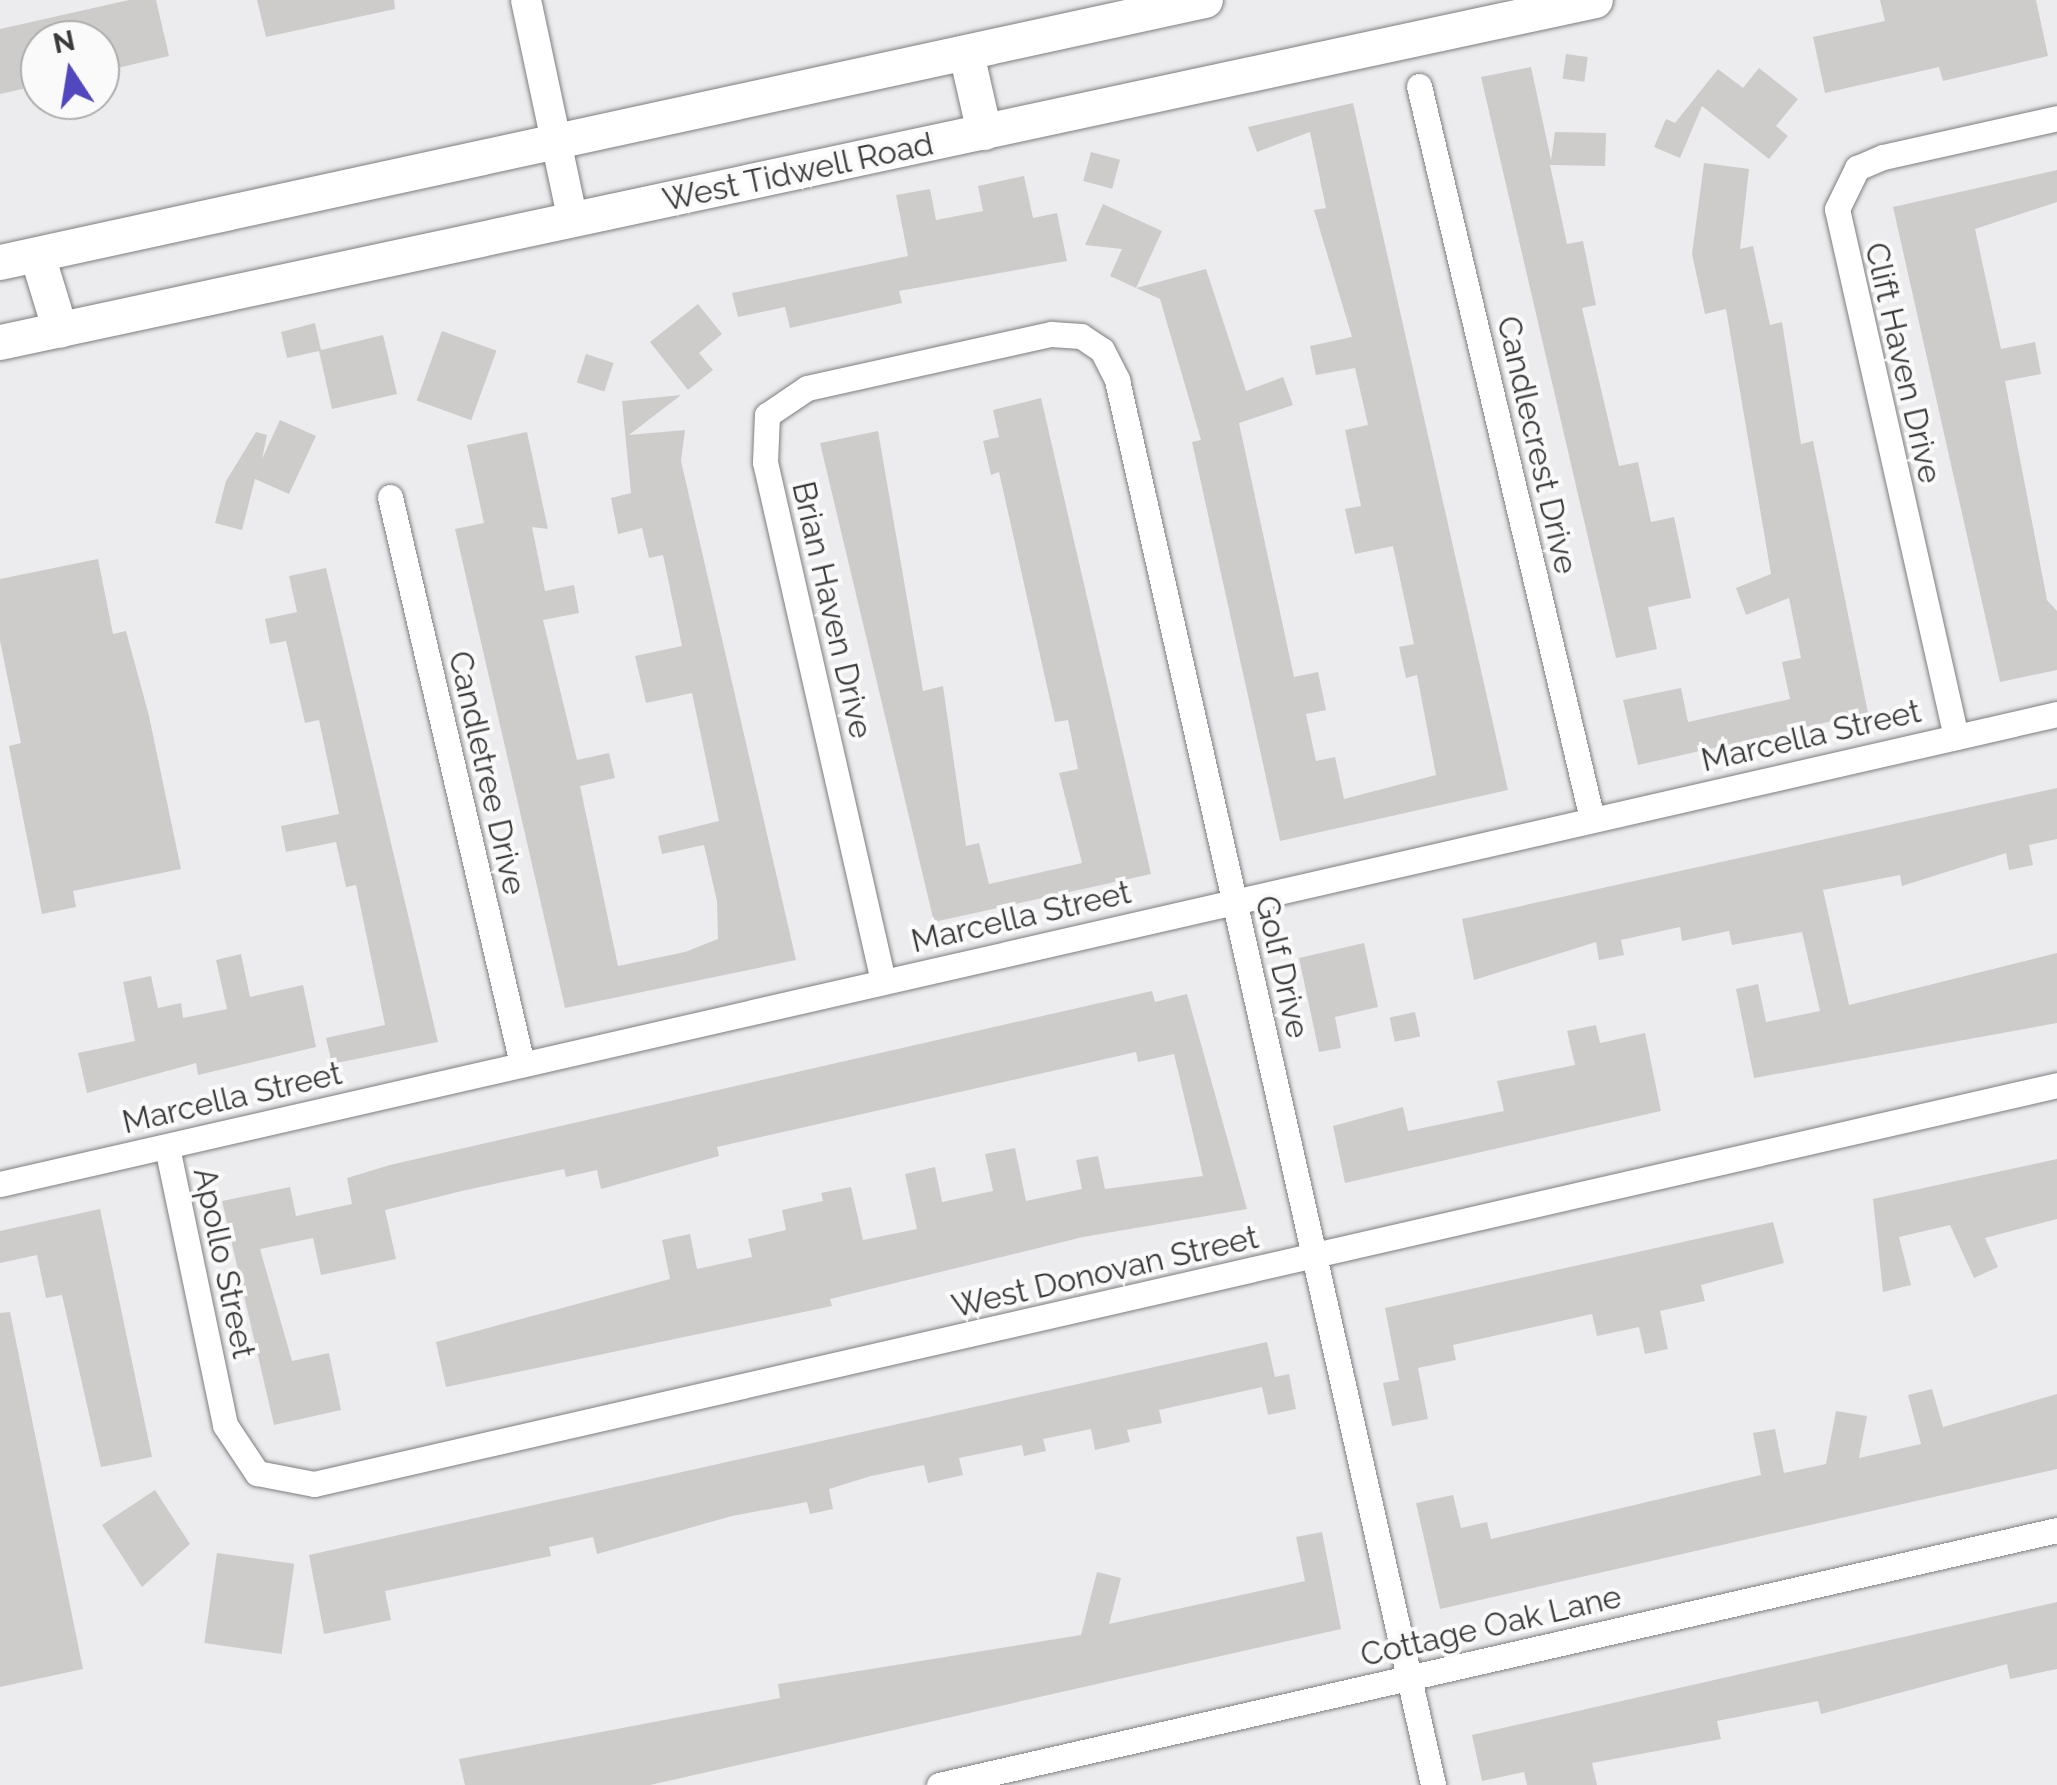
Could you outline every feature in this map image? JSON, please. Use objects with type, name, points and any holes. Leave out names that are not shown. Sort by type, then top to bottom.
[{"type":"main road","points":[[0,262],[557,145],[1205,0]]},
{"type":"main road","name":"West Tidwell Road","points":[[0,342],[1596,0]]},
{"type":"main road","points":[[966,53],[984,132]]},
{"type":"main road","points":[[37,255],[60,330]]},
{"type":"street","points":[[526,0],[573,221]]},
{"type":"street","name":"Candlecrest Drive","points":[[1420,86],[1592,818]]},
{"type":"street","name":"Clift Haven Drive","points":[[1956,737],[1836,209],[1856,168],[2057,118]]},
{"type":"street","name":"Golf Drive","points":[[922,363],[1050,334],[1081,336],[1102,350],[1117,380],[1434,1785]]},
{"type":"street","name":"Brian Haven Drive","points":[[884,981],[762,436],[782,398],[922,363]]},
{"type":"street","name":"Candletree Drive","points":[[390,497],[522,1064]]},
{"type":"street","name":"Marcella Street","points":[[0,1184],[2057,714]]},
{"type":"street","name":"West Donovan Street","points":[[218,1392],[237,1452],[257,1473],[314,1484],[1315,1258],[2057,1085]]},
{"type":"street","name":"Apollo Street","points":[[167,1147],[218,1392]]},
{"type":"street","name":"Cottage Oak Lane","points":[[939,1785],[2057,1530]]},
{"type":"building","points":[[129,0],[156,0],[169,56],[120,67],[120,20],[40,20]]},
{"type":"building","points":[[257,0],[394,0],[395,9],[266,37]]},
{"type":"building","points":[[1880,0],[2036,0],[2048,56],[1943,81],[1939,67],[1825,93],[1813,37],[1885,21]]},
{"type":"building","points":[[20,25],[20,90],[0,94],[0,29]]},
{"type":"building","points":[[1566,54],[1588,57],[1584,82],[1563,79]]},
{"type":"building","points":[[1531,67],[1551,160],[1555,132],[1606,133],[1605,166],[1550,165],[1567,244],[1583,241],[1596,305],[1582,308],[1619,466],[1638,462],[1651,522],[1674,517],[1691,598],[1648,607],[1657,649],[1616,658],[1481,77]]},
{"type":"building","points":[[1759,68],[1798,99],[1776,126],[1788,136],[1769,159],[1702,106],[1680,158],[1654,147],[1666,119],[1675,123],[1718,69],[1743,88]]},
{"type":"building","points":[[1353,103],[1508,790],[1280,841],[1192,442],[1201,440],[1160,299],[1136,288],[1206,269],[1246,391],[1283,377],[1293,405],[1239,423],[1294,677],[1318,672],[1326,710],[1306,714],[1316,761],[1335,757],[1344,799],[1436,775],[1417,675],[1406,678],[1399,647],[1414,644],[1393,546],[1355,554],[1345,509],[1361,506],[1345,430],[1368,425],[1355,368],[1316,375],[1310,346],[1352,337],[1314,210],[1326,208],[1310,132],[1257,152],[1248,127]]},
{"type":"building","points":[[1091,152],[1120,160],[1112,189],[1083,181]]},
{"type":"building","points":[[1704,163],[1749,169],[1740,249],[1753,246],[1770,325],[1782,322],[1801,444],[1813,441],[1868,713],[1638,765],[1623,700],[1681,688],[1688,722],[1790,699],[1782,662],[1801,658],[1789,598],[1746,615],[1736,588],[1771,574],[1726,309],[1705,314],[1692,254]]},
{"type":"building","points":[[2057,170],[2057,202],[1975,229],[2001,349],[2035,342],[2041,374],[2005,381],[2047,600],[2057,611],[2057,670],[2000,682],[1893,207]]},
{"type":"building","points":[[1024,176],[1033,218],[1057,213],[1067,261],[899,291],[902,303],[790,328],[785,307],[738,317],[732,293],[908,256],[896,195],[930,189],[936,220],[983,211],[978,186]]},
{"type":"building","points":[[1103,204],[1162,231],[1136,288],[1110,276],[1122,249],[1085,245]]},
{"type":"building","points":[[698,304],[722,334],[699,353],[713,370],[688,390],[650,342]]},
{"type":"building","points":[[315,323],[321,350],[383,335],[397,394],[332,409],[319,351],[287,358],[281,332]]},
{"type":"building","points":[[442,331],[497,351],[471,420],[417,401]]},
{"type":"building","points":[[586,354],[614,363],[604,391],[577,383]]},
{"type":"building","points":[[681,395],[629,435],[685,430],[681,461],[796,960],[565,1008],[455,529],[484,523],[467,445],[527,432],[548,529],[532,527],[545,591],[574,585],[579,613],[543,620],[577,760],[609,753],[615,778],[580,786],[618,966],[685,952],[718,939],[717,901],[704,845],[662,854],[658,836],[719,821],[692,693],[646,703],[635,656],[682,646],[663,555],[649,558],[642,528],[618,534],[611,498],[631,493],[622,401]]},
{"type":"building","points":[[1041,398],[1151,874],[934,922],[820,443],[878,431],[923,691],[943,686],[966,846],[979,843],[989,884],[1082,863],[1059,773],[1078,769],[1068,720],[1055,722],[999,472],[991,475],[983,441],[999,437],[993,410]]},
{"type":"building","points":[[280,420],[316,436],[289,494],[255,479],[242,530],[215,523],[226,481],[256,432],[267,435],[262,459]]},
{"type":"building","points":[[98,559],[113,634],[126,631],[149,716],[181,869],[73,891],[76,907],[42,914],[9,746],[21,743],[0,641],[0,579]]},
{"type":"building","points":[[326,568],[438,1042],[332,1064],[326,1038],[385,1025],[356,885],[346,887],[336,842],[286,852],[281,826],[339,814],[319,720],[305,723],[286,641],[270,644],[265,619],[297,612],[289,576]]},
{"type":"building","points":[[2057,788],[2057,839],[2029,845],[2033,865],[2009,870],[2006,853],[1902,886],[1900,875],[1823,890],[1849,1005],[2057,953],[2057,1023],[1754,1078],[1736,989],[1758,984],[1766,1022],[1820,1011],[1802,932],[1732,945],[1729,931],[1682,941],[1680,927],[1621,940],[1624,955],[1599,960],[1596,942],[1474,980],[1462,919]]},
{"type":"building","points":[[1364,943],[1378,1007],[1335,1017],[1341,1048],[1319,1052],[1299,958]]},
{"type":"building","points":[[241,954],[250,997],[303,985],[316,1047],[198,1075],[196,1063],[87,1093],[78,1053],[135,1041],[123,982],[151,976],[158,1008],[181,1003],[183,1018],[227,1009],[216,960]]},
{"type":"building","points":[[1152,991],[1155,1002],[1187,994],[1247,1209],[1083,1237],[830,1299],[832,1306],[446,1387],[436,1342],[670,1279],[662,1240],[690,1234],[697,1269],[752,1257],[748,1239],[786,1230],[782,1210],[823,1201],[821,1193],[851,1187],[863,1240],[917,1229],[905,1174],[935,1167],[942,1202],[993,1191],[985,1154],[1015,1148],[1026,1201],[1082,1189],[1076,1160],[1098,1156],[1105,1189],[1203,1176],[1174,1054],[1138,1062],[1136,1052],[717,1147],[719,1156],[601,1189],[597,1170],[566,1177],[564,1169],[466,1190],[385,1210],[396,1259],[321,1275],[313,1238],[260,1249],[292,1361],[329,1353],[341,1410],[274,1425],[222,1201],[290,1187],[296,1216],[352,1204],[347,1178],[390,1165]]},
{"type":"building","points":[[1415,1012],[1420,1036],[1395,1042],[1390,1017]]},
{"type":"building","points":[[1596,1025],[1600,1043],[1645,1033],[1661,1111],[1345,1183],[1333,1126],[1403,1107],[1408,1131],[1504,1111],[1497,1081],[1575,1065],[1567,1031]]},
{"type":"building","points":[[2057,1159],[2057,1219],[1985,1238],[1998,1267],[1974,1278],[1950,1225],[1899,1237],[1911,1285],[1883,1292],[1873,1199]]},
{"type":"building","points":[[100,1209],[152,1457],[101,1467],[62,1295],[46,1298],[37,1255],[0,1263],[0,1231]]},
{"type":"building","points":[[1773,1222],[1784,1263],[1701,1285],[1705,1301],[1660,1311],[1668,1349],[1645,1354],[1639,1327],[1597,1336],[1592,1314],[1453,1345],[1456,1360],[1418,1368],[1428,1419],[1392,1426],[1383,1383],[1399,1380],[1385,1308]]},
{"type":"building","points":[[10,1312],[83,1669],[0,1687],[0,1313]]},
{"type":"building","points":[[1267,1342],[1275,1377],[1289,1374],[1296,1409],[1268,1415],[1262,1387],[1159,1410],[1162,1423],[1127,1430],[1130,1442],[1095,1450],[1091,1429],[1043,1439],[1046,1451],[1024,1456],[1022,1445],[959,1458],[963,1475],[928,1483],[924,1465],[871,1476],[829,1489],[833,1509],[810,1514],[807,1502],[732,1516],[597,1554],[593,1537],[549,1547],[551,1556],[385,1591],[391,1620],[324,1634],[309,1555]]},
{"type":"building","points":[[1932,1389],[1943,1427],[2057,1394],[2057,1469],[1440,1609],[1416,1503],[1453,1495],[1461,1528],[1487,1522],[1491,1539],[1761,1475],[1753,1433],[1775,1429],[1784,1473],[1826,1464],[1836,1411],[1867,1416],[1859,1458],[1921,1444],[1908,1395]]},
{"type":"building","points":[[155,1490],[190,1544],[142,1587],[102,1525]]},
{"type":"building","points":[[1322,1532],[1341,1629],[650,1785],[465,1785],[459,1759],[780,1698],[778,1684],[1081,1635],[1097,1572],[1121,1578],[1109,1624],[1305,1581],[1296,1537]]},
{"type":"building","points":[[217,1553],[294,1564],[282,1654],[204,1643]]},
{"type":"building","points":[[2057,1602],[2057,1669],[2010,1679],[2007,1664],[1821,1714],[1818,1701],[1717,1721],[1721,1739],[1592,1763],[1597,1785],[1527,1785],[1524,1772],[1482,1781],[1472,1735]]}]
